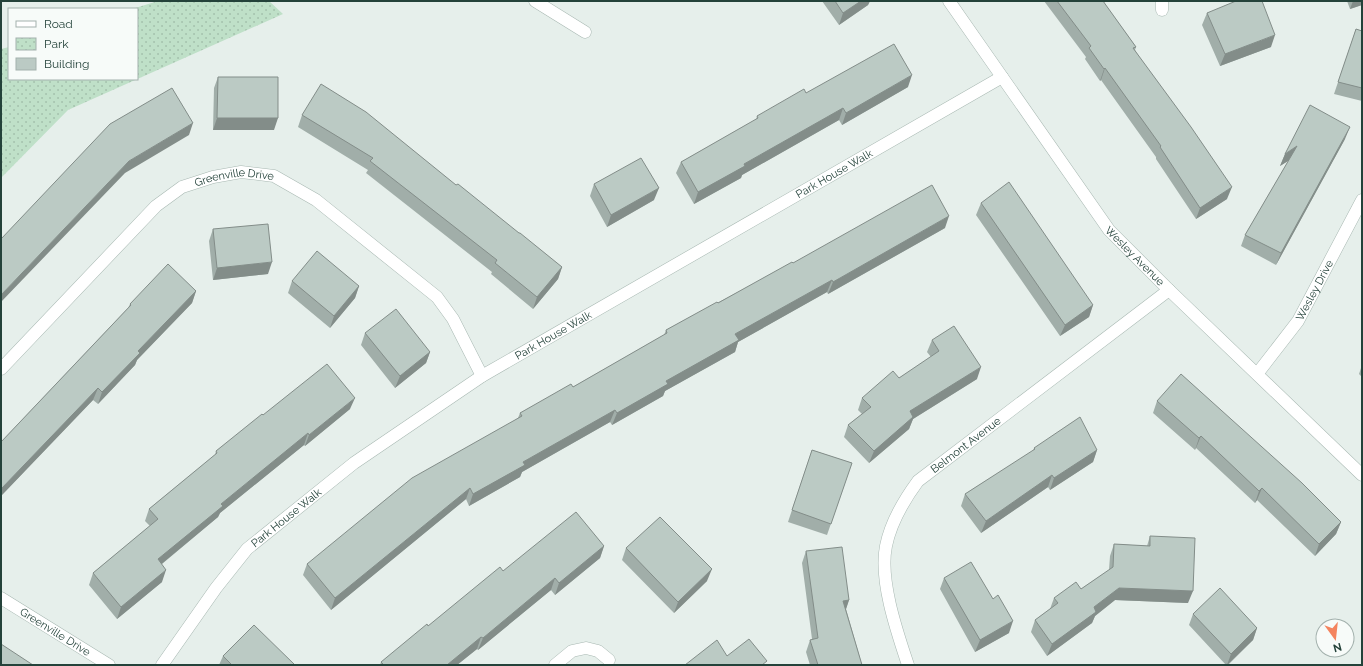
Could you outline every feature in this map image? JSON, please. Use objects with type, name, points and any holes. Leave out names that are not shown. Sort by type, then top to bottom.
[{"type":"street","points":[[535,1],[585,32]]},
{"type":"street","name":"Wesley Avenue","points":[[949,1],[1110,230],[1169,290],[1362,475]]},
{"type":"street","name":"Park House Walk","points":[[162,665],[216,588],[247,549],[354,463],[482,376],[1002,77]]},
{"type":"street","name":"Greenville Drive","points":[[1,369],[156,206],[182,187],[213,177],[240,172],[274,176],[316,200],[437,297],[453,319],[482,376]]},
{"type":"street","name":"Wesley Drive","points":[[1257,374],[1298,321],[1362,200]]},
{"type":"street","name":"Belmont Avenue","points":[[908,665],[894,623],[884,567],[886,546],[893,524],[905,500],[918,481],[1169,290]]},
{"type":"street","name":"Greenville Drive","points":[[1,598],[109,665]]},
{"type":"street","points":[[556,665],[572,651],[586,648],[598,650],[609,660]]},
{"type":"green space","points":[[158,1],[269,1],[283,14],[138,79],[138,8],[135,8]]},
{"type":"green space","points":[[8,47],[8,80],[135,80],[68,110],[1,178],[1,49]]},
{"type":"building","points":[[835,1],[861,1],[843,13]]},
{"type":"building","points":[[1057,1],[1103,1],[1136,47],[1133,48],[1191,127],[1232,187],[1200,208],[1160,147],[1161,146],[1105,68],[1104,69],[1089,48],[1091,46]]},
{"type":"building","points":[[1236,1],[1262,1],[1275,35],[1225,54],[1207,13]]},
{"type":"building","points":[[1356,29],[1362,31],[1362,88],[1338,82]]},
{"type":"building","points":[[894,44],[912,75],[846,113],[843,108],[698,192],[681,162],[758,118],[757,116],[804,89],[806,93]]},
{"type":"building","points":[[218,77],[278,77],[278,118],[217,118]]},
{"type":"building","points":[[321,84],[366,112],[456,185],[458,184],[562,267],[537,297],[495,263],[497,260],[370,161],[373,158],[302,115]]},
{"type":"building","points":[[172,88],[193,123],[129,161],[1,295],[1,239],[110,124]]},
{"type":"building","points":[[1310,105],[1350,127],[1281,253],[1245,235],[1297,146],[1285,154]]},
{"type":"building","points":[[641,158],[659,188],[611,215],[594,184]]},
{"type":"building","points":[[1009,182],[1093,305],[1065,325],[981,203]]},
{"type":"building","points":[[932,185],[949,216],[833,282],[832,280],[735,334],[739,340],[666,381],[668,384],[617,413],[615,410],[523,462],[525,465],[473,494],[470,488],[335,598],[307,564],[412,478],[522,416],[520,413],[571,384],[573,387],[667,333],[666,330],[792,262],[793,263]]},
{"type":"building","points":[[268,224],[272,262],[217,268],[213,229]]},
{"type":"building","points":[[317,251],[359,286],[334,316],[292,281]]},
{"type":"building","points":[[168,264],[196,291],[138,351],[140,353],[102,392],[98,388],[1,489],[1,442]]},
{"type":"building","points":[[396,309],[430,352],[400,376],[365,333]]},
{"type":"building","points":[[954,326],[981,367],[910,411],[913,417],[874,451],[848,425],[871,407],[862,398],[893,371],[899,378],[939,351],[932,340]]},
{"type":"building","points":[[327,364],[355,398],[309,435],[308,433],[221,504],[223,506],[158,559],[166,570],[121,607],[93,573],[158,519],[149,509],[217,453],[216,451]]},
{"type":"building","points":[[1181,374],[1302,483],[1341,522],[1319,544],[1262,488],[1259,491],[1201,436],[1199,438],[1157,401]]},
{"type":"building","points":[[1080,417],[1097,450],[1054,478],[1052,475],[986,521],[965,494],[1035,449],[1034,448]]},
{"type":"building","points":[[812,450],[852,463],[831,524],[792,510]]},
{"type":"building","points":[[576,512],[604,546],[559,583],[555,578],[483,638],[481,637],[447,665],[384,665],[381,662],[500,567],[503,571]]},
{"type":"building","points":[[660,517],[712,569],[678,602],[626,548]]},
{"type":"building","points":[[1150,536],[1195,538],[1193,591],[1119,588],[1094,607],[1096,612],[1052,644],[1035,620],[1058,603],[1054,598],[1076,582],[1081,589],[1113,567],[1114,544],[1150,546]]},
{"type":"building","points":[[842,547],[849,600],[843,601],[862,665],[818,665],[810,640],[818,638],[806,551]]},
{"type":"building","points":[[971,562],[993,599],[998,595],[1013,621],[980,640],[944,578]]},
{"type":"building","points":[[1220,588],[1257,628],[1231,654],[1193,614]]},
{"type":"building","points":[[254,625],[295,665],[232,665],[223,656]]},
{"type":"building","points":[[749,639],[767,661],[762,665],[685,665],[717,640],[727,656]]},
{"type":"building","points":[[1,644],[33,665],[1,665]]}]
